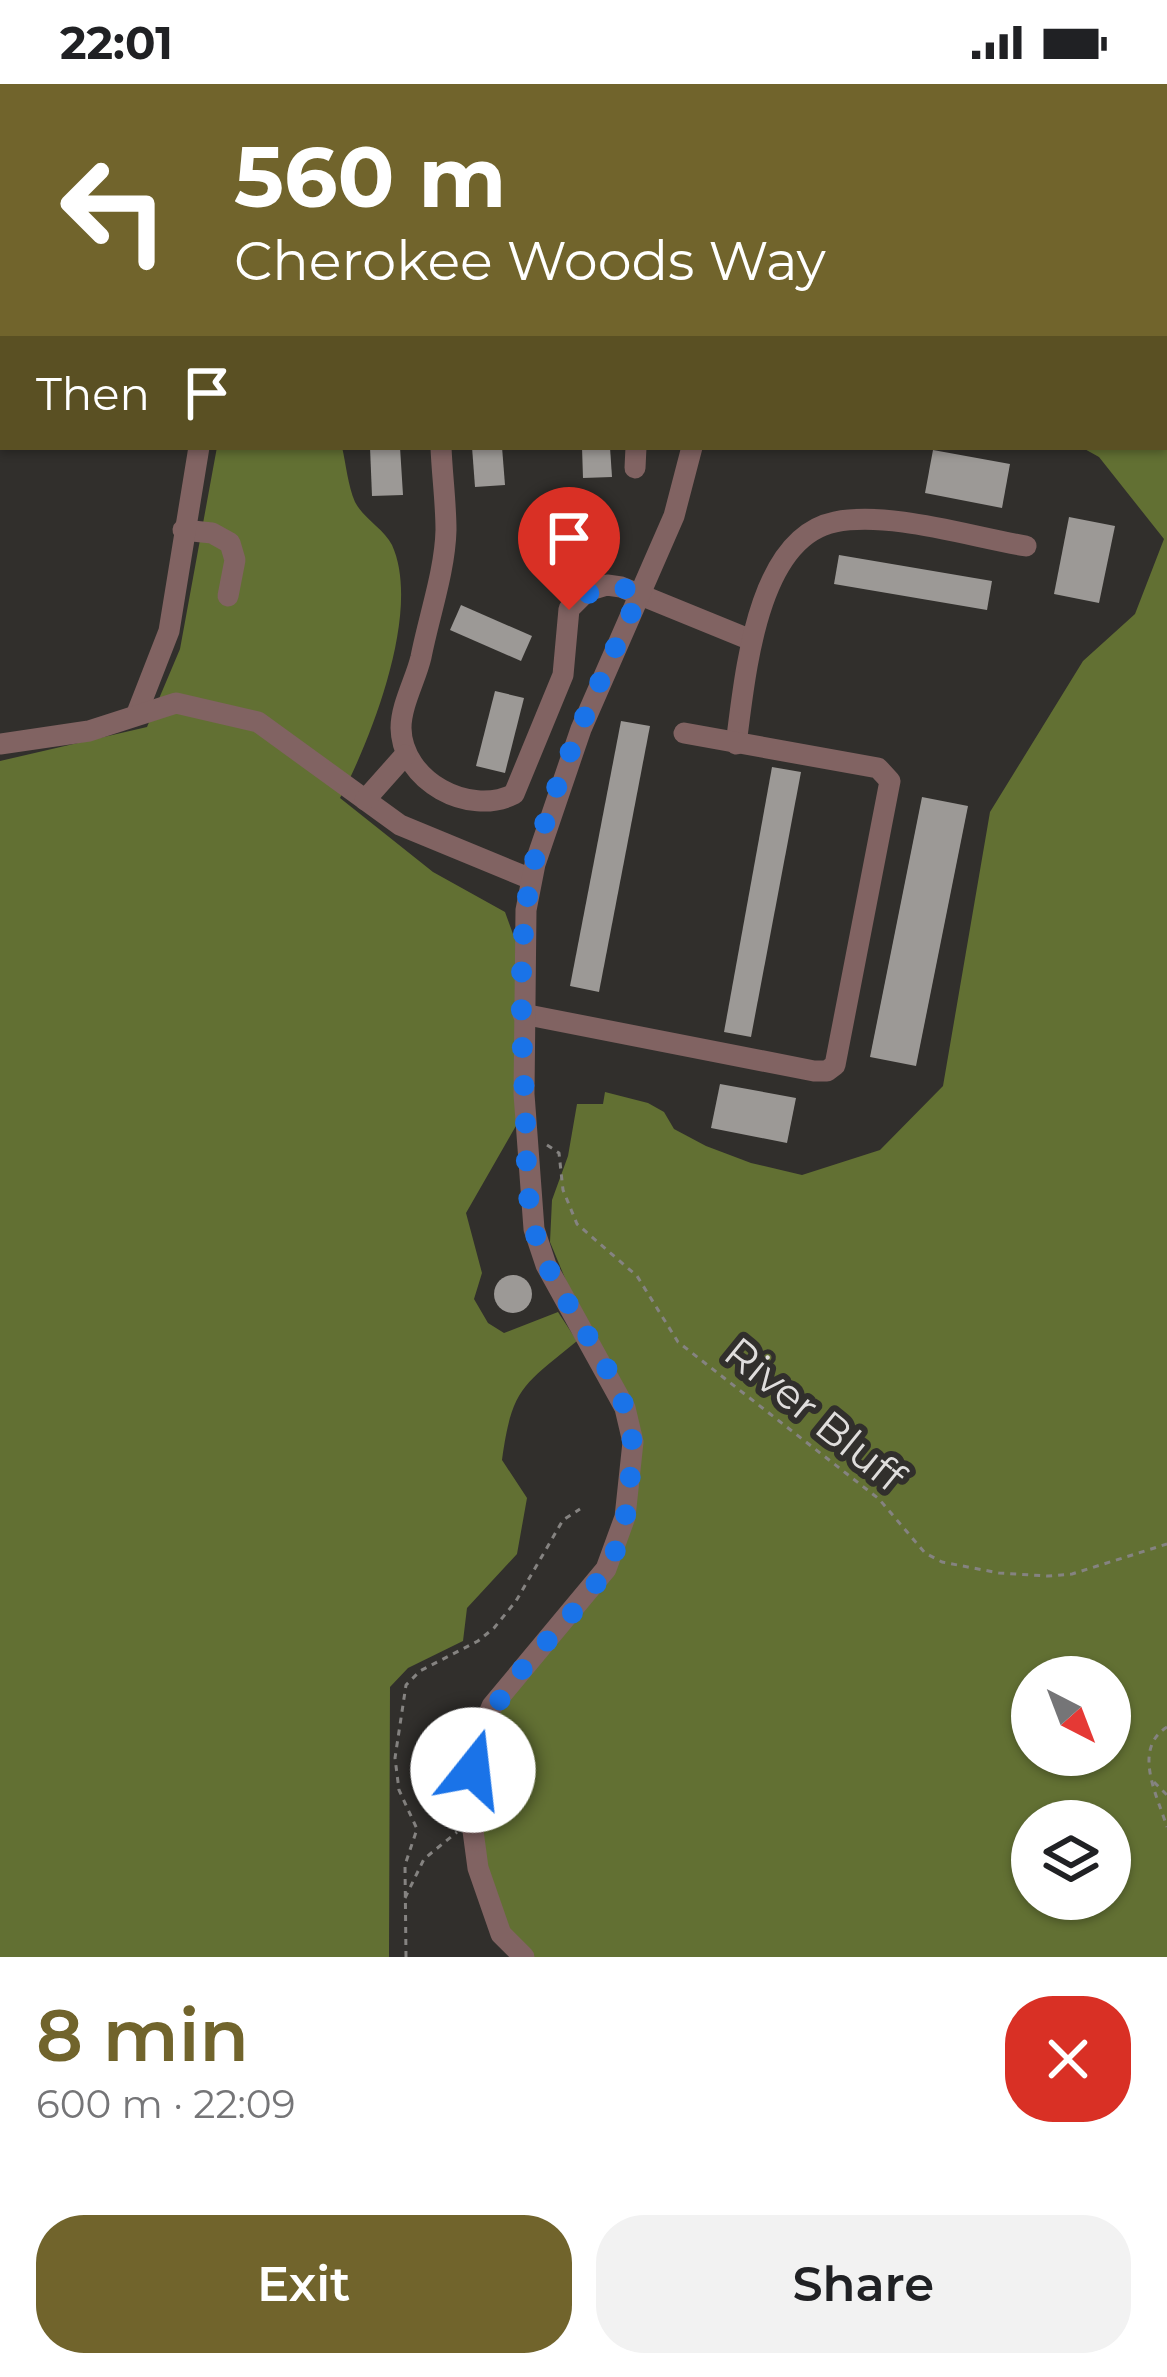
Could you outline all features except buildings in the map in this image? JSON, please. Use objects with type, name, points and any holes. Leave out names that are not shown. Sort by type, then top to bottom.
[{"type":"street","points":[[137,713],[170,631],[198,450]]},
{"type":"street","points":[[440,450],[446,534],[401,724],[405,755],[418,775],[456,796],[493,805],[514,794],[563,675],[569,610],[587,591],[607,585],[640,593],[751,640]]},
{"type":"street","points":[[524,1957],[501,1934],[478,1868],[469,1801],[478,1739],[492,1706],[606,1569],[626,1516],[633,1442],[625,1408],[538,1244],[529,1200],[523,1014],[526,910],[531,879],[585,716],[674,516],[691,450]]},
{"type":"street","points":[[736,744],[751,640],[772,580],[793,547],[832,522],[880,520],[1026,546]]},
{"type":"street","points":[[183,530],[212,532],[230,543],[235,560],[227,596]]},
{"type":"street","points":[[0,744],[89,731],[176,704],[258,722],[400,825],[531,879]]},
{"type":"street","points":[[523,1014],[814,1071],[835,1065],[890,781],[878,767],[684,733]]},
{"type":"street","points":[[365,800],[405,755]]},
{"type":"path","name":"River Bluff","points":[[526,1131],[559,1154],[562,1190],[577,1224],[637,1276],[679,1342],[879,1499],[925,1553],[942,1562],[1000,1574],[1048,1576],[1072,1574],[1167,1544]]},
{"type":"path","points":[[406,1957],[404,1865],[417,1829],[399,1790],[395,1758],[406,1685],[420,1671],[478,1642],[494,1628],[563,1520],[580,1509]]},
{"type":"path","points":[[1167,1727],[1151,1738],[1147,1753],[1167,1827]]},
{"type":"path","points":[[1152,1780],[1167,1795]]},
{"type":"path","points":[[403,1904],[424,1859],[458,1831]]},
{"type":"green space","points":[[216,450],[343,450],[355,502],[392,545],[400,572],[401,604],[378,709],[340,798],[433,872],[505,912],[517,945],[517,1124],[466,1213],[482,1273],[474,1299],[488,1323],[504,1333],[558,1312],[577,1341],[532,1379],[510,1417],[502,1460],[527,1498],[517,1554],[467,1608],[463,1641],[408,1668],[390,1687],[389,1957],[0,1957],[0,761],[147,727],[180,649]]},
{"type":"green space","points":[[1086,450],[1167,450],[1167,1957],[524,1957],[478,1868],[478,1739],[606,1569],[633,1442],[550,1242],[552,1200],[568,1156],[577,1104],[603,1104],[605,1092],[648,1103],[664,1112],[674,1129],[706,1146],[802,1175],[880,1150],[943,1086],[990,812],[1083,661],[1135,614],[1164,539],[1099,457]]},
{"type":"route","points":[[473,1770],[478,1739],[492,1706],[606,1569],[626,1516],[633,1442],[625,1408],[546,1265],[529,1200],[523,1014],[526,910],[535,864],[585,716],[640,593],[607,585],[587,591],[569,610]]}]
